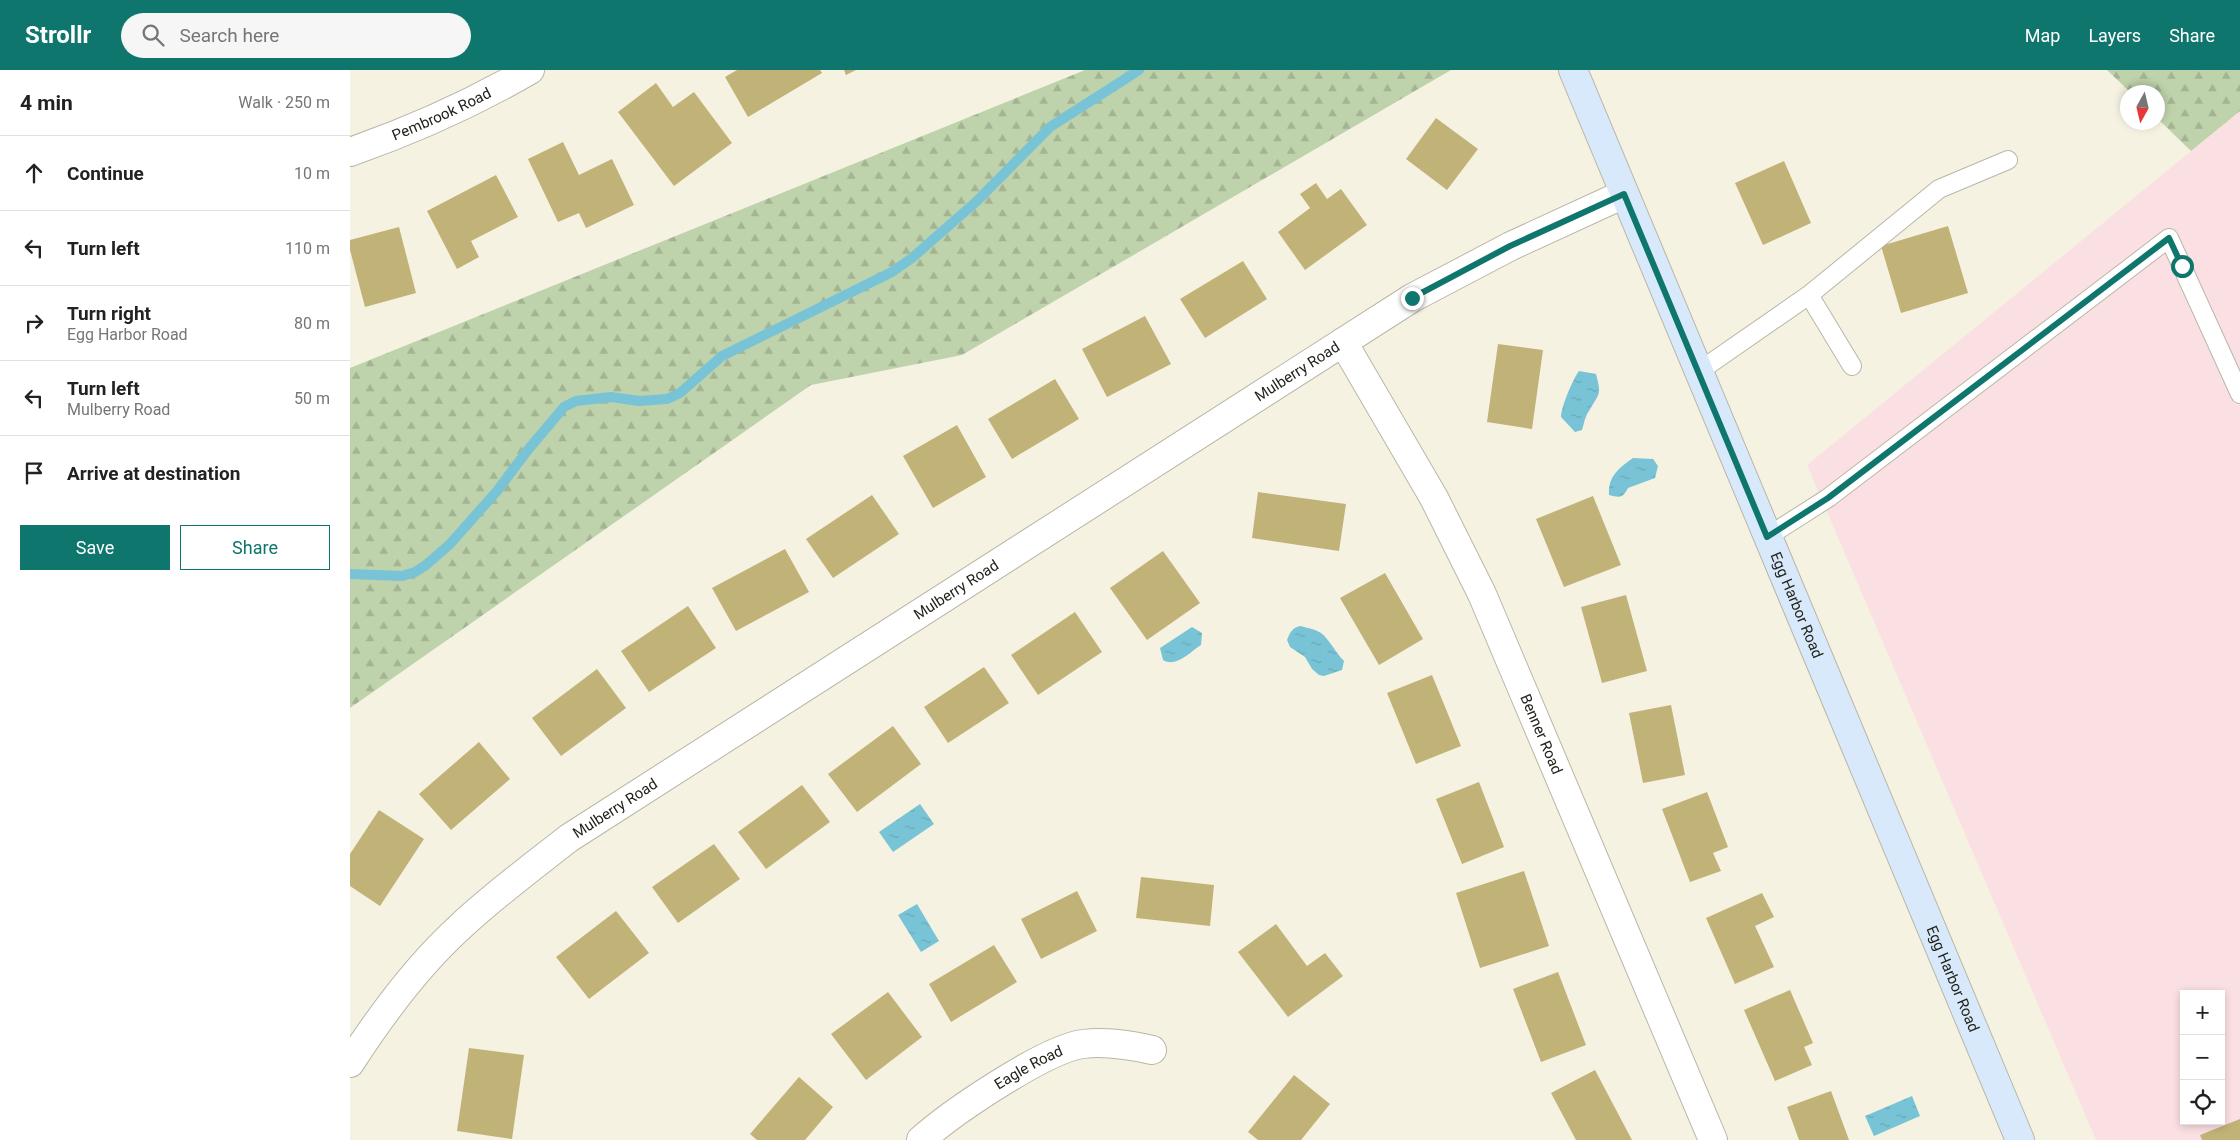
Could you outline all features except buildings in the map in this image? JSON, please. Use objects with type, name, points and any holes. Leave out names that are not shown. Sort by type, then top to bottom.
[{"type":"main road","name":"Egg Harbor Road","points":[[1572,70],[2020,1140]]},
{"type":"street","name":"Pembrook Road","points":[[350,152],[424,124],[495,90],[530,70]]},
{"type":"street","name":"Mulberry Road","points":[[350,1063],[388,1007],[458,928],[491,899],[569,838],[1412,298],[1543,230],[1624,194]]},
{"type":"street","name":"Benner Road","points":[[1343,342],[1434,498],[1482,594],[1713,1140]]},
{"type":"street","name":"Eagle Road","points":[[922,1140],[960,1110],[1046,1056],[1082,1044],[1118,1043],[1152,1050]]},
{"type":"lane","points":[[1698,372],[1809,295],[1939,189],[2008,160]]},
{"type":"lane","points":[[1767,537],[1828,498],[2169,238],[2240,394]]},
{"type":"lane","points":[[1809,295],[1852,366]]},
{"type":"shaded area","points":[[2240,111],[2240,1140],[2096,1140],[1807,465]]},
{"type":"green space","points":[[1085,70],[1451,70],[962,355],[811,385],[350,708],[350,368]]},
{"type":"green space","points":[[2107,70],[2240,70],[2240,111],[2191,151],[2165,126],[2165,85],[2123,85]]},
{"type":"water","points":[[1579,371],[1596,374],[1599,391],[1586,415],[1582,430],[1575,432],[1561,417],[1568,393]]},
{"type":"water","points":[[1633,458],[1653,459],[1658,466],[1655,478],[1628,488],[1621,496],[1609,495],[1610,483],[1615,473]]},
{"type":"water","points":[[1301,626],[1316,630],[1324,635],[1344,661],[1342,670],[1324,676],[1319,675],[1312,669],[1305,657],[1290,647],[1287,640],[1289,635],[1294,629]]},
{"type":"water","points":[[1192,627],[1202,633],[1201,645],[1178,661],[1168,662],[1163,660],[1160,648]]},
{"type":"water","points":[[920,804],[934,824],[893,852],[879,832]]},
{"type":"water","points":[[917,904],[939,941],[921,952],[898,915]]},
{"type":"water","points":[[1912,1096],[1920,1116],[1874,1136],[1865,1116]]},
{"type":"waterway","points":[[350,574],[402,576],[415,572],[426,565],[450,544],[497,491],[564,407],[576,401],[611,397],[639,401],[667,399],[680,393],[722,356],[892,272],[912,258],[977,201],[1050,127],[1139,70]]},
{"type":"route","points":[[1412,298],[1510,246],[1624,194],[1767,537],[1828,498],[2169,238],[2182,266]]}]
